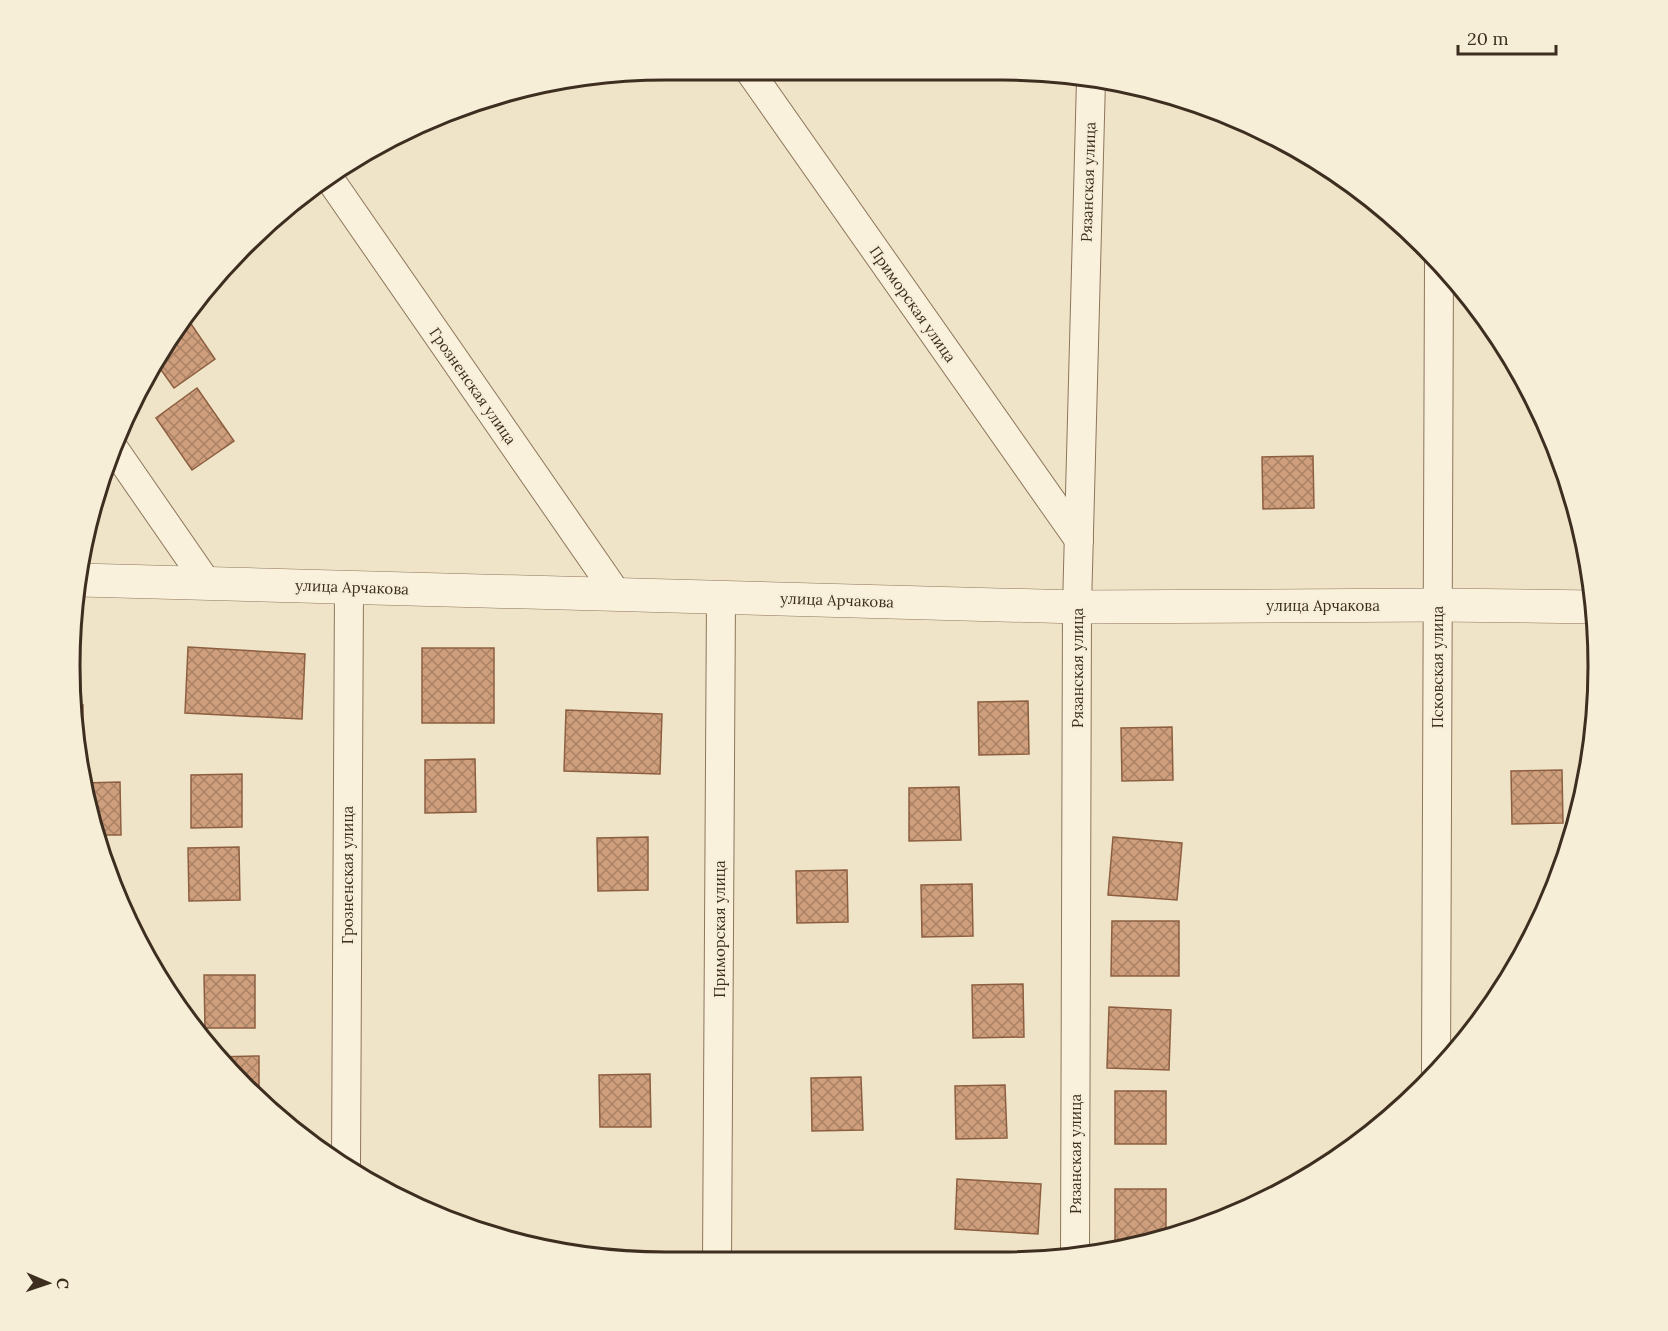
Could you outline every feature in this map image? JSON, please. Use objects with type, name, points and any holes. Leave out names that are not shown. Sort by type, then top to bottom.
[{"type":"street","name":"Приморская улица","points":[[755,79],[1079,540]]},
{"type":"street","name":"Рязанская улица","points":[[1075,1246],[1077,607],[1091,87]]},
{"type":"street","name":"Грозненская улица","points":[[333,183],[617,594]]},
{"type":"street","name":"Псковская улица","points":[[1436,1059],[1439,275]]},
{"type":"street","points":[[119,455],[207,583]]},
{"type":"street","name":"улица Арчакова","points":[[86,580],[1077,607],[1438,605],[1585,607]]},
{"type":"street","name":"Грозненская улица","points":[[346,1157],[349,587]]},
{"type":"street","name":"Приморская улица","points":[[717,1252],[721,597]]},
{"type":"building","points":[[191,323],[215,359],[174,388],[160,369]]},
{"type":"building","points":[[197,388],[234,441],[192,470],[156,418]]},
{"type":"building","points":[[1313,456],[1314,508],[1263,509],[1262,457]]},
{"type":"building","points":[[188,647],[305,654],[302,719],[185,713]]},
{"type":"building","points":[[422,648],[494,648],[494,723],[422,723]]},
{"type":"building","points":[[1028,701],[1029,754],[979,755],[978,702]]},
{"type":"building","points":[[566,710],[662,714],[660,774],[564,771]]},
{"type":"building","points":[[1172,727],[1173,780],[1122,781],[1121,728]]},
{"type":"building","points":[[475,759],[476,812],[425,813],[425,760]]},
{"type":"building","points":[[1562,770],[1563,823],[1512,824],[1511,771]]},
{"type":"building","points":[[242,774],[242,827],[191,828],[191,775]]},
{"type":"building","points":[[120,782],[121,835],[105,835],[92,783]]},
{"type":"building","points":[[959,787],[961,840],[909,841],[909,788]]},
{"type":"building","points":[[648,837],[648,890],[598,891],[597,838]]},
{"type":"building","points":[[1113,837],[1182,843],[1177,900],[1108,895]]},
{"type":"building","points":[[239,847],[240,900],[189,901],[188,848]]},
{"type":"building","points":[[847,870],[848,922],[797,923],[796,871]]},
{"type":"building","points":[[972,884],[973,936],[922,937],[921,885]]},
{"type":"building","points":[[1112,921],[1179,921],[1179,976],[1111,976]]},
{"type":"building","points":[[204,975],[255,975],[255,1028],[205,1027]]},
{"type":"building","points":[[1023,984],[1024,1037],[973,1038],[972,985]]},
{"type":"building","points":[[1109,1007],[1171,1010],[1169,1070],[1107,1068]]},
{"type":"building","points":[[259,1056],[259,1087],[251,1080],[229,1057]]},
{"type":"building","points":[[650,1074],[651,1127],[600,1127],[599,1075]]},
{"type":"building","points":[[861,1077],[863,1130],[812,1131],[811,1078]]},
{"type":"building","points":[[1005,1085],[1007,1138],[956,1139],[955,1086]]},
{"type":"building","points":[[1115,1091],[1166,1091],[1166,1144],[1115,1144]]},
{"type":"building","points":[[957,1179],[1041,1184],[1038,1234],[955,1229]]},
{"type":"building","points":[[1115,1189],[1166,1189],[1166,1228],[1115,1240]]}]
